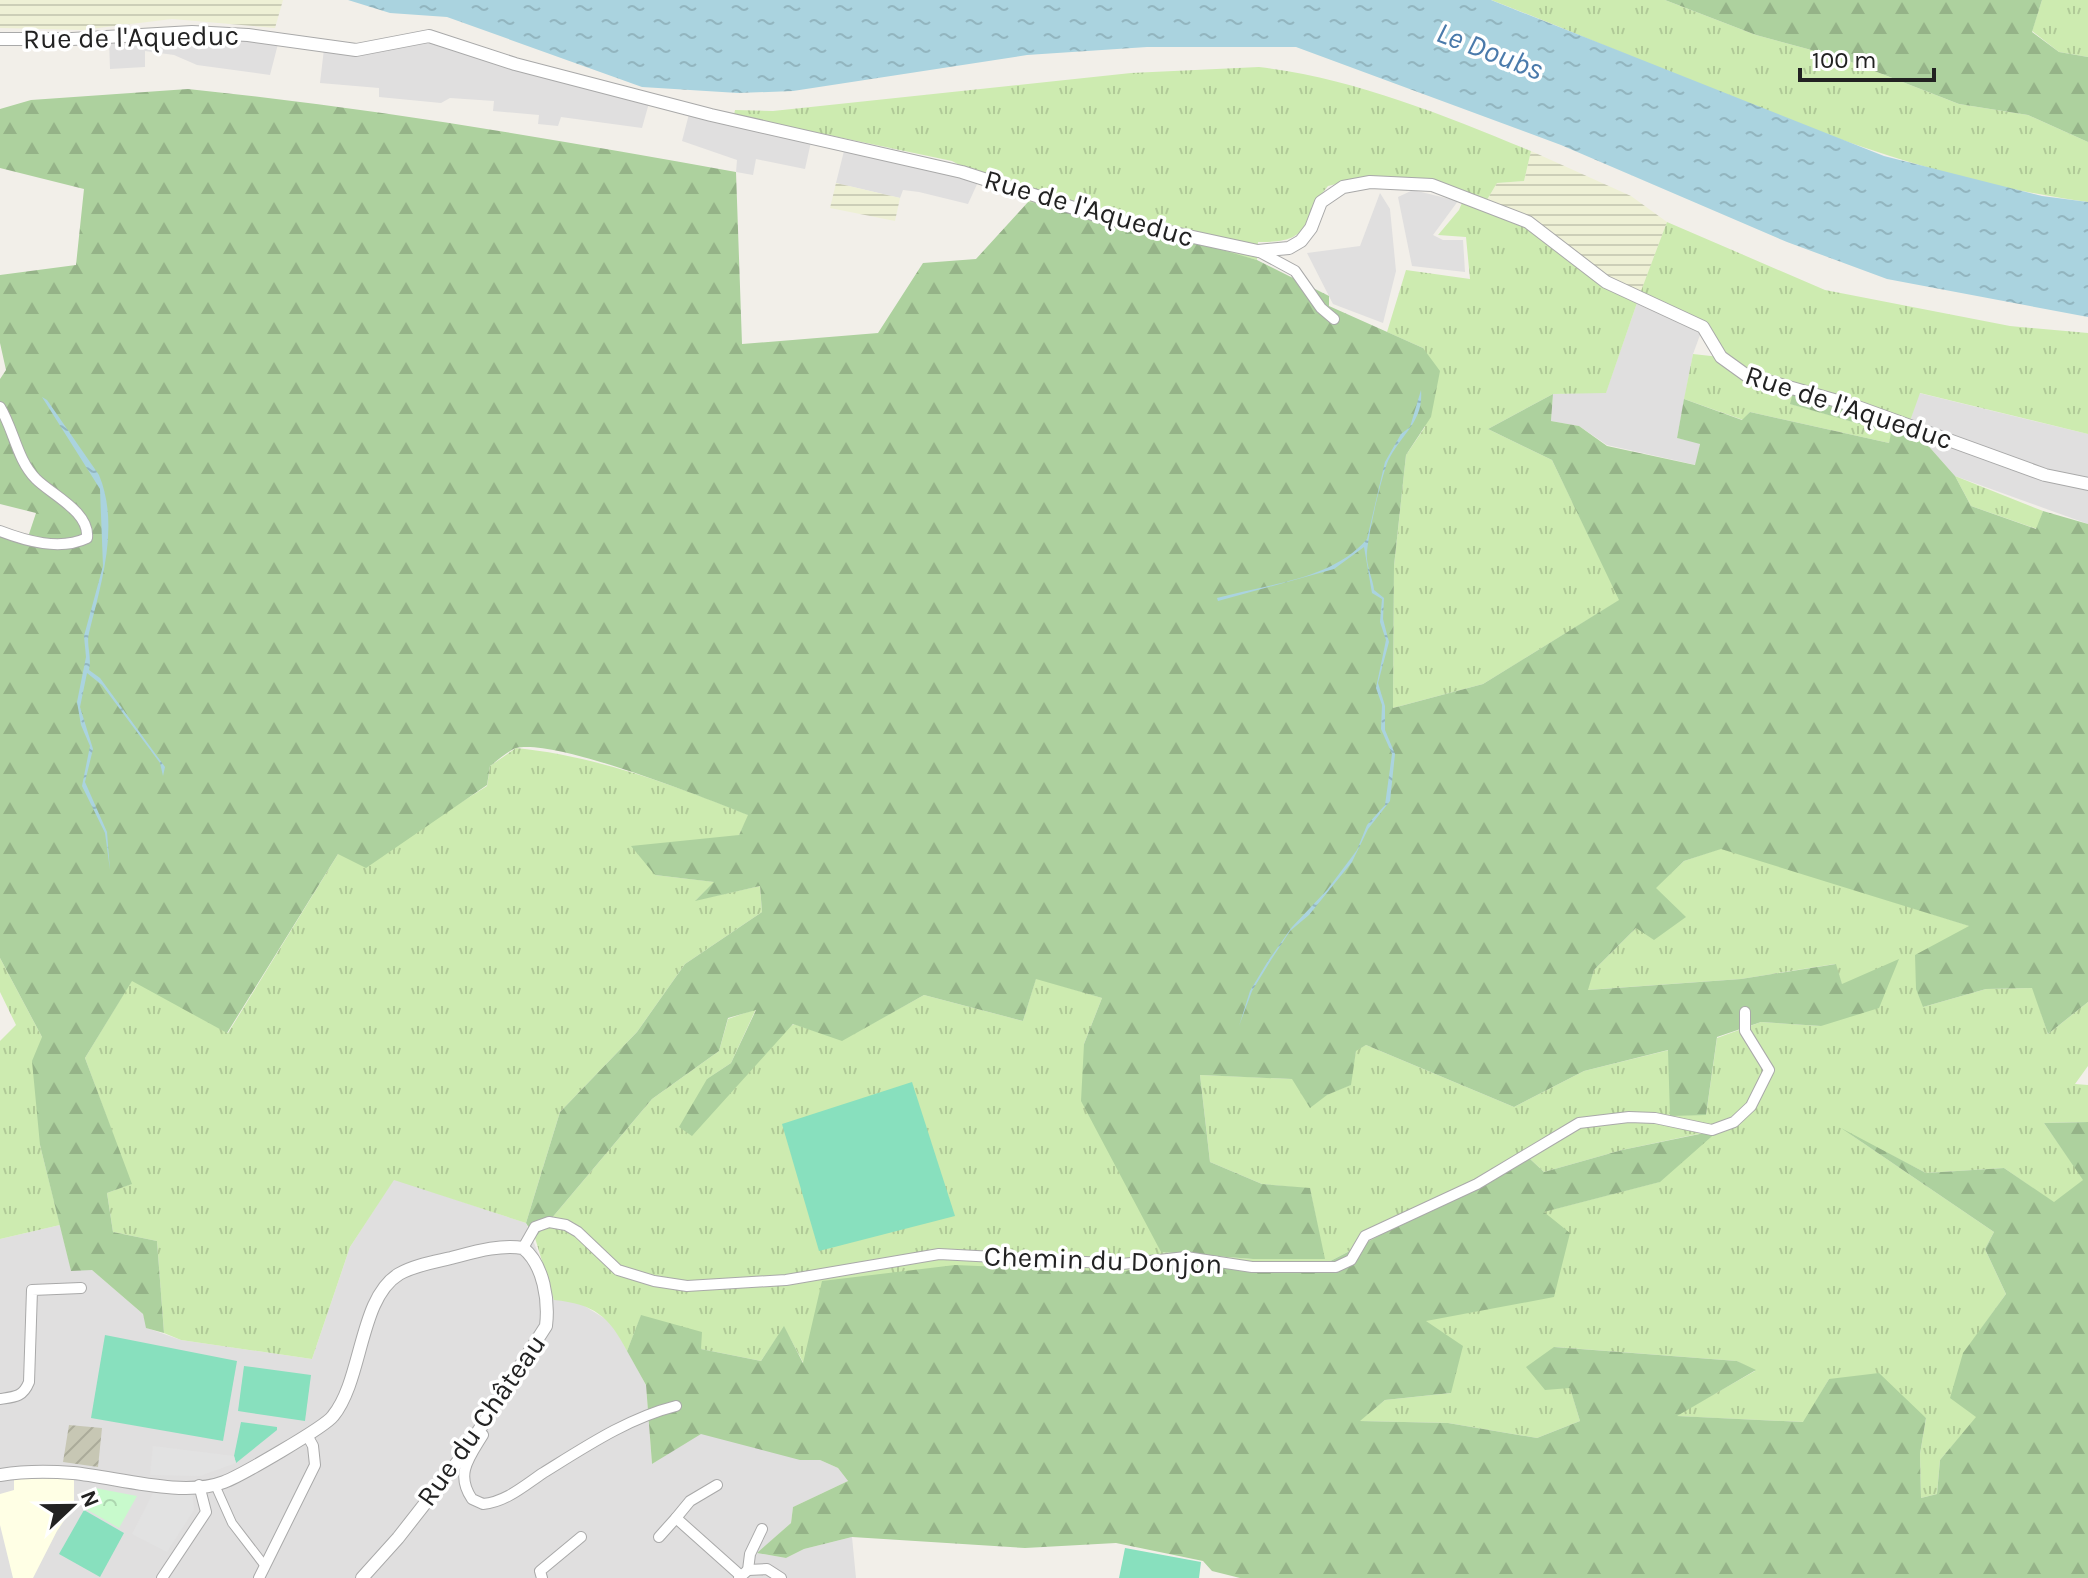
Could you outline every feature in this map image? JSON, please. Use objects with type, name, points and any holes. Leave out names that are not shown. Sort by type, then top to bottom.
[{"type":"street","name":"Rue de l'Aqueduc","points":[[0,39],[72,39],[192,32],[248,35],[356,50],[429,36],[515,64],[711,115],[962,172],[1105,218],[1258,251],[1289,248],[1301,241],[1311,228],[1321,202],[1343,187],[1370,182],[1432,185],[1528,222],[1606,282],[1703,327],[1721,357],[1746,375],[1882,415],[2045,475],[2088,484]]},
{"type":"street","points":[[1258,251],[1295,271],[1321,308],[1334,319]]},
{"type":"street","points":[[0,407],[26,468],[79,515],[88,530],[87,538],[81,541],[41,543],[0,531]]},
{"type":"street","name":"Chemin du Donjon","points":[[523,1248],[535,1227],[549,1222],[566,1225],[618,1270],[654,1281],[712,1287],[857,1271],[939,1254],[1122,1264],[1186,1257],[1252,1267],[1336,1267],[1351,1260],[1365,1236],[1477,1184],[1579,1123],[1614,1118],[1655,1118],[1712,1130],[1734,1122],[1751,1106],[1769,1070],[1745,1031],[1745,1012]]},
{"type":"street","points":[[0,1467],[28,1472],[215,1485],[307,1435],[335,1414],[357,1365],[372,1311],[392,1279],[429,1263],[479,1251],[523,1248]]},
{"type":"street","name":"Rue du Château","points":[[362,1578],[444,1479],[546,1326],[549,1304],[538,1270],[523,1248]]},
{"type":"street","points":[[0,1399],[25,1392],[29,1382],[32,1290],[81,1288]]},
{"type":"street","points":[[495,1404],[496,1414],[463,1467],[461,1478],[472,1499],[483,1504],[508,1497],[649,1412],[676,1406]]},
{"type":"street","points":[[259,1578],[315,1465],[313,1446],[307,1435]]},
{"type":"street","points":[[0,1475],[28,1472]]},
{"type":"street","points":[[162,1578],[206,1512],[199,1485]]},
{"type":"street","points":[[215,1485],[232,1523],[265,1566]]},
{"type":"street","points":[[659,1537],[690,1501],[717,1485]]},
{"type":"street","points":[[676,1518],[743,1575]]},
{"type":"street","points":[[743,1575],[762,1529]]},
{"type":"street","points":[[542,1578],[540,1571],[581,1537]]},
{"type":"street","points":[[743,1575],[767,1569],[781,1578]]},
{"type":"shaded area","points":[[0,0],[283,0],[275,28],[172,19],[82,30],[0,28]]},
{"type":"shaded area","points":[[167,35],[279,40],[270,75],[197,65],[174,55],[145,51],[145,67],[110,69],[109,40]]},
{"type":"shaded area","points":[[425,39],[649,103],[642,128],[561,117],[558,126],[538,124],[539,115],[493,111],[494,101],[450,98],[441,103],[379,97],[379,88],[320,83],[324,49]]},
{"type":"shaded area","points":[[689,114],[811,142],[805,169],[756,159],[753,175],[736,172],[737,160],[682,141]]},
{"type":"shaded area","points":[[844,151],[978,182],[968,204],[903,190],[900,198],[836,183]]},
{"type":"shaded area","points":[[1531,151],[1631,196],[1667,222],[1638,300],[1485,203],[1497,183],[1524,181]]},
{"type":"shaded area","points":[[836,183],[900,198],[895,221],[830,208]]},
{"type":"shaded area","points":[[1413,190],[1458,201],[1433,235],[1443,240],[1463,240],[1465,272],[1412,266],[1398,197]]},
{"type":"shaded area","points":[[1380,193],[1390,209],[1396,271],[1383,323],[1333,304],[1307,253],[1360,246]]},
{"type":"shaded area","points":[[1638,300],[1703,327],[1693,354],[1677,438],[1700,443],[1696,465],[1607,445],[1579,426],[1551,421],[1553,394],[1606,392]]},
{"type":"shaded area","points":[[1919,393],[2088,434],[2088,524],[1955,476],[1909,424]]},
{"type":"shaded area","points":[[394,1179],[526,1223],[543,1265],[578,1302],[612,1323],[646,1385],[652,1464],[701,1433],[800,1459],[820,1460],[838,1468],[848,1481],[793,1507],[791,1523],[758,1553],[786,1558],[804,1549],[852,1537],[856,1578],[0,1578],[0,1239],[60,1225],[71,1270],[91,1269],[143,1314],[147,1328],[181,1340],[312,1359],[350,1247]]},
{"type":"shaded area","points":[[69,1425],[102,1428],[98,1467],[63,1462]]},
{"type":"shaded area","points":[[153,1446],[234,1456],[236,1463],[200,1476],[150,1475]]},
{"type":"shaded area","points":[[74,1478],[74,1506],[57,1531],[33,1578],[13,1578],[0,1525],[0,1494],[14,1490],[14,1479]]},
{"type":"shaded area","points":[[155,1489],[192,1490],[194,1510],[167,1552],[132,1534]]},
{"type":"green space","points":[[1491,0],[1665,0],[1756,35],[1841,58],[1959,104],[2028,115],[2088,142],[2088,202],[2010,188],[1858,146]]},
{"type":"green space","points":[[1665,0],[2042,0],[2032,32],[2059,52],[2088,57],[2088,142],[2028,115],[1959,104],[1841,58],[1756,35]]},
{"type":"green space","points":[[2042,0],[2088,0],[2088,57],[2059,52],[2032,31]]},
{"type":"green space","points":[[1259,67],[1364,89],[1531,151],[1524,181],[1497,183],[1485,203],[1508,211],[1638,299],[1667,222],[1825,290],[2010,326],[2088,333],[2088,434],[1920,393],[1909,424],[1791,404],[1892,433],[1889,443],[1750,412],[1743,420],[1684,399],[1693,354],[1720,357],[1696,327],[1638,300],[1606,393],[1553,394],[1488,429],[1552,460],[1620,600],[1483,684],[1393,708],[1394,566],[1406,455],[1425,427],[1423,348],[1387,332],[1406,270],[1470,279],[1466,237],[1438,235],[1459,210],[1466,193],[1397,178],[1365,179],[1328,186],[1304,228],[1289,239],[1258,242],[1257,260],[1028,202],[952,161],[734,115],[735,110],[773,111],[1131,73]]},
{"type":"green space","points":[[188,89],[463,125],[736,172],[742,344],[878,333],[923,263],[976,259],[1028,202],[1071,206],[1257,260],[1329,296],[1329,306],[1423,348],[1440,371],[1431,417],[1406,455],[1394,566],[1393,708],[1483,684],[1619,600],[1552,460],[1488,429],[1553,394],[1551,421],[1579,426],[1607,446],[1695,465],[1700,444],[1677,438],[1684,399],[1742,420],[1750,412],[1889,443],[1891,433],[1790,404],[1794,389],[1909,424],[1955,476],[1971,506],[2036,529],[2043,511],[2088,524],[2088,1002],[2048,1034],[2032,988],[1986,989],[1923,1007],[1916,989],[1915,955],[1969,926],[1721,849],[1684,861],[1656,888],[1686,917],[1654,940],[1636,928],[1594,970],[1588,990],[1741,979],[1836,964],[1842,984],[1899,959],[1879,1008],[1821,1026],[1761,1022],[1717,1037],[1706,1115],[1670,1116],[1668,1050],[1584,1071],[1514,1107],[1366,1045],[1356,1051],[1351,1085],[1327,1095],[1310,1108],[1292,1079],[1200,1075],[1210,1162],[1262,1184],[1310,1188],[1325,1259],[1253,1259],[1161,1252],[1081,1101],[1084,1044],[1102,998],[1036,979],[1023,1021],[924,995],[842,1041],[793,1024],[692,1136],[679,1127],[707,1079],[731,1063],[756,1010],[728,1018],[719,1051],[652,1099],[535,1238],[526,1223],[560,1112],[637,1032],[685,964],[762,912],[760,886],[695,901],[714,882],[655,875],[631,846],[739,835],[748,815],[595,760],[535,747],[516,748],[490,766],[487,785],[366,868],[338,854],[227,1033],[132,981],[85,1058],[132,1184],[107,1193],[113,1232],[157,1241],[164,1333],[146,1328],[143,1314],[92,1270],[71,1271],[40,1145],[32,1061],[42,1037],[0,958],[0,528],[28,537],[36,513],[0,504],[0,379],[6,370],[0,343],[0,275],[76,265],[84,189],[0,168],[0,109],[31,100]]},
{"type":"green space","points":[[1955,476],[2043,511],[2037,529],[1971,506]]},
{"type":"green space","points":[[516,748],[605,765],[749,815],[739,835],[655,875],[715,882],[696,900],[760,886],[762,912],[685,964],[637,1032],[560,1112],[526,1223],[394,1180],[350,1247],[312,1359],[181,1340],[164,1333],[157,1241],[113,1232],[107,1193],[131,1184],[85,1058],[132,980],[228,1033],[338,854],[441,815],[487,786],[490,766]]},
{"type":"green space","points":[[1722,848],[1970,926],[1923,1007],[1986,989],[2033,988],[2048,1034],[2088,1002],[2088,1066],[2075,1084],[2088,1085],[2088,1122],[2044,1123],[2084,1180],[2054,1203],[2004,1168],[1926,1173],[1850,1134],[1994,1232],[1985,1249],[2006,1294],[1964,1353],[1977,1417],[1940,1460],[1937,1494],[1921,1498],[1920,1454],[1926,1418],[1829,1379],[1804,1422],[1675,1416],[1755,1371],[1737,1361],[1555,1347],[1527,1367],[1570,1387],[1580,1421],[1537,1438],[1448,1423],[1359,1421],[1385,1400],[1451,1393],[1425,1321],[1543,1212],[1659,1182],[1717,1130],[1622,1150],[1544,1172],[1529,1158],[1315,1269],[1161,1263],[804,1364],[784,1327],[761,1361],[701,1349],[641,1316],[627,1351],[614,1329],[599,1314],[580,1305],[554,1300],[535,1238],[652,1099],[719,1051],[728,1019],[756,1009],[731,1063],[707,1079],[794,1024],[842,1040],[924,995],[1023,1021],[1036,978],[1102,998],[1084,1044],[1161,1252],[1253,1259],[1324,1258],[1310,1189],[1262,1184],[1210,1162],[1200,1075],[1293,1079],[1310,1107],[1326,1095],[1350,1085],[1356,1050],[1366,1045],[1514,1107],[1584,1071],[1669,1050],[1706,1115],[1717,1038],[1761,1022],[1821,1026],[1842,985],[1835,964],[1741,979],[1587,990],[1594,970],[1636,928],[1685,917],[1655,888],[1684,861]]},
{"type":"green space","points":[[0,958],[42,1037],[40,1145],[60,1225],[0,1239],[0,1041],[16,1025],[0,992]]},
{"type":"green space","points":[[912,1082],[955,1216],[819,1251],[782,1124]]},
{"type":"green space","points":[[2088,1122],[2088,1578],[1240,1578],[1212,1571],[1203,1561],[1116,1543],[1025,1548],[852,1537],[804,1549],[786,1558],[757,1553],[791,1523],[793,1507],[848,1481],[838,1468],[820,1460],[800,1460],[701,1434],[652,1464],[646,1385],[627,1351],[641,1315],[702,1332],[701,1349],[761,1361],[784,1326],[803,1363],[822,1281],[955,1265],[1121,1272],[1161,1263],[1315,1269],[1529,1158],[1544,1172],[1622,1150],[1719,1130],[1660,1182],[1544,1212],[1570,1233],[1554,1297],[1426,1321],[1463,1346],[1451,1393],[1385,1400],[1360,1421],[1448,1423],[1537,1438],[1580,1421],[1570,1388],[1545,1390],[1526,1367],[1554,1347],[1737,1361],[1756,1370],[1677,1416],[1803,1422],[1829,1379],[1879,1373],[1926,1418],[1920,1454],[1921,1498],[1937,1494],[1940,1460],[1976,1417],[1950,1398],[1963,1353],[2006,1294],[1985,1249],[1994,1232],[1841,1128],[1926,1173],[2004,1168],[2054,1202],[2083,1180],[2044,1123]]},
{"type":"green space","points":[[105,1335],[237,1361],[223,1441],[91,1418]]},
{"type":"green space","points":[[244,1366],[311,1375],[305,1421],[238,1411]]},
{"type":"green space","points":[[241,1422],[277,1427],[277,1430],[236,1463],[234,1456]]},
{"type":"green space","points":[[95,1488],[137,1496],[119,1528],[86,1509]]},
{"type":"green space","points":[[84,1510],[124,1533],[100,1577],[59,1554]]},
{"type":"green space","points":[[1125,1548],[1201,1562],[1199,1578],[1119,1578]]},
{"type":"water","name":"Le Doubs","points":[[348,0],[1491,0],[1884,156],[2042,196],[2088,202],[2088,317],[1887,279],[1787,242],[1561,145],[1296,47],[1147,47],[1027,55],[793,91],[738,93],[642,87],[447,17],[390,13]]},
{"type":"water","points":[[1421,390],[1415,420],[1385,469],[1367,551],[1374,590],[1384,598],[1383,619],[1389,642],[1378,683],[1385,706],[1385,730],[1395,754],[1390,801],[1368,829],[1352,862],[1309,915],[1290,931],[1252,991],[1239,1026],[1250,991],[1268,961],[1292,927],[1327,890],[1357,850],[1367,825],[1385,805],[1392,754],[1381,729],[1382,705],[1376,688],[1386,640],[1380,622],[1382,599],[1372,593],[1364,547],[1334,569],[1299,579],[1336,564],[1367,539],[1385,462],[1401,434],[1410,427]]},
{"type":"water","points":[[42,397],[99,475],[105,494],[108,534],[103,575],[88,638],[89,670],[100,678],[165,767],[163,776],[160,763],[102,685],[87,673],[80,707],[93,749],[85,782],[107,832],[110,870],[105,833],[82,786],[90,746],[81,725],[77,702],[86,657],[84,636],[103,566],[100,489]]},
{"type":"water","points":[[1296,579],[1218,601],[1217,598]]}]
